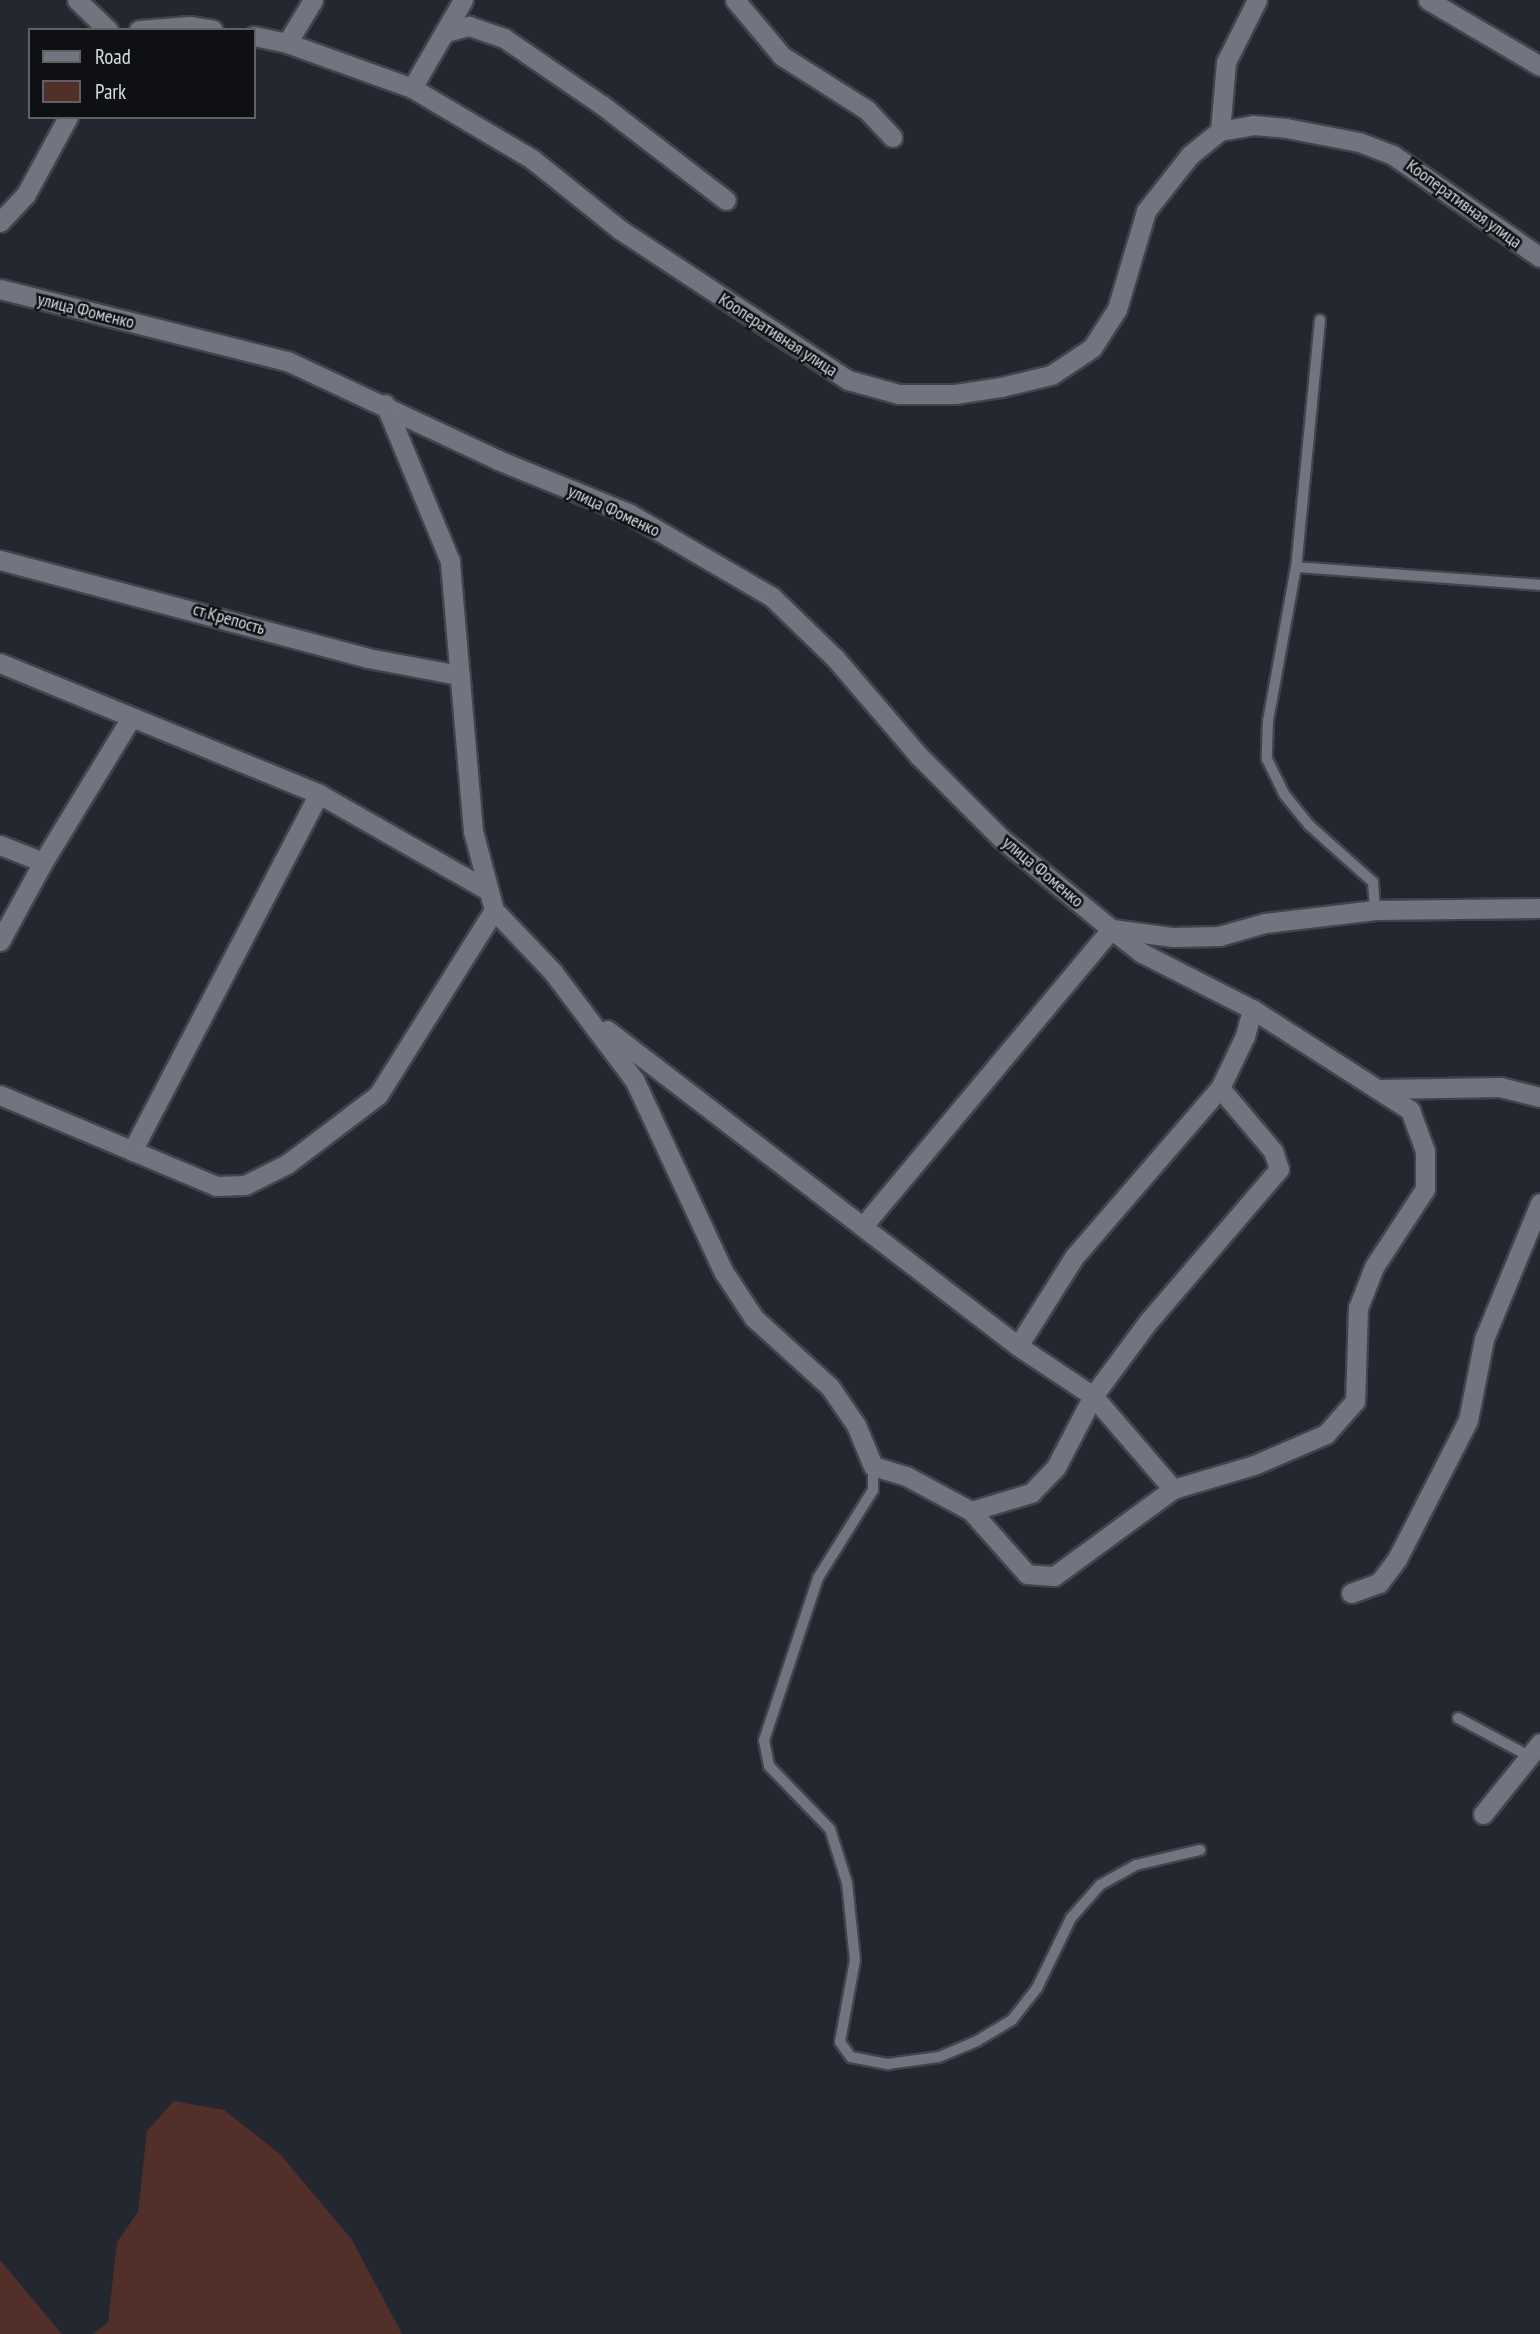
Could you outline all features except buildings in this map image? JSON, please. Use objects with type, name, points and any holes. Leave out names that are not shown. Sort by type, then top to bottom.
[{"type":"street","points":[[77,0],[106,28]]},
{"type":"street","points":[[287,43],[313,0]]},
{"type":"street","points":[[412,88],[463,0]]},
{"type":"street","points":[[735,0],[782,57],[867,110],[892,137]]},
{"type":"street","points":[[1220,131],[1226,61],[1257,0]]},
{"type":"street","points":[[1429,0],[1540,66]]},
{"type":"street","points":[[446,32],[469,26],[504,38],[603,105],[726,200]]},
{"type":"street","points":[[164,28],[201,28]]},
{"type":"street","name":"Кооперативная улица","points":[[256,36],[287,43],[412,88],[532,159],[619,229],[848,380],[899,394],[955,394],[1014,384],[1051,374],[1092,348],[1117,309],[1146,211],[1190,155],[1220,131],[1253,125],[1286,128],[1359,142],[1393,155],[1540,257]]},
{"type":"street","points":[[0,222],[26,194],[67,119]]},
{"type":"street","name":"улица Фоменко","points":[[0,289],[286,361],[385,404],[498,460],[630,514],[772,597],[1002,839],[1142,953],[1252,1009],[1380,1088],[1410,1110],[1425,1151],[1424,1189],[1374,1267],[1358,1308],[1355,1401],[1326,1434],[1254,1465],[1173,1489]]},
{"type":"street","points":[[385,404],[450,561],[473,831],[494,910],[589,1017],[635,1081],[723,1271],[754,1318],[830,1387],[856,1425],[873,1466],[905,1476],[971,1511],[1027,1574],[1054,1576],[1088,1555],[1173,1489],[1093,1396],[1018,1346],[589,1017]]},
{"type":"street","name":"ст Крепость","points":[[0,560],[368,658],[459,675]]},
{"type":"street","points":[[0,663],[319,794],[487,890]]},
{"type":"street","points":[[0,941],[43,862],[131,718]]},
{"type":"street","points":[[132,1151],[319,794]]},
{"type":"street","points":[[0,845],[43,862]]},
{"type":"street","points":[[863,1226],[1111,929],[1173,937],[1220,936],[1265,923],[1375,910],[1540,908]]},
{"type":"street","points":[[0,1095],[216,1186],[245,1185],[287,1164],[379,1094],[494,910]]},
{"type":"street","points":[[1018,1346],[1074,1257],[1220,1088],[1245,1036],[1252,1009]]},
{"type":"street","points":[[1380,1088],[1500,1087],[1540,1097]]},
{"type":"street","points":[[971,1511],[1031,1493],[1056,1467],[1093,1396],[1147,1323],[1279,1170],[1273,1151],[1220,1088]]},
{"type":"street","points":[[1351,1593],[1379,1583],[1397,1559],[1468,1420],[1484,1339],[1540,1203]]},
{"type":"street","points":[[1483,1814],[1535,1749]]},
{"type":"lane","points":[[1320,320],[1296,567],[1268,722],[1267,759],[1284,794],[1309,825],[1373,882],[1375,910]]},
{"type":"lane","points":[[1296,567],[1540,585]]},
{"type":"lane","points":[[873,1466],[873,1490],[818,1578],[764,1740],[769,1766],[830,1829],[847,1883],[855,1960],[840,2042],[851,2057],[888,2064],[939,2057],[977,2041],[1012,2020],[1037,1988],[1071,1918],[1100,1885],[1136,1865],[1200,1850]]},
{"type":"lane","points":[[1458,1718],[1535,1749]]},
{"type":"green space","points":[[174,2101],[224,2110],[280,2154],[352,2240],[402,2334],[93,2334],[108,2322],[117,2242],[138,2212],[147,2131]]},
{"type":"green space","points":[[0,2260],[60,2332],[64,2334],[0,2334]]}]
